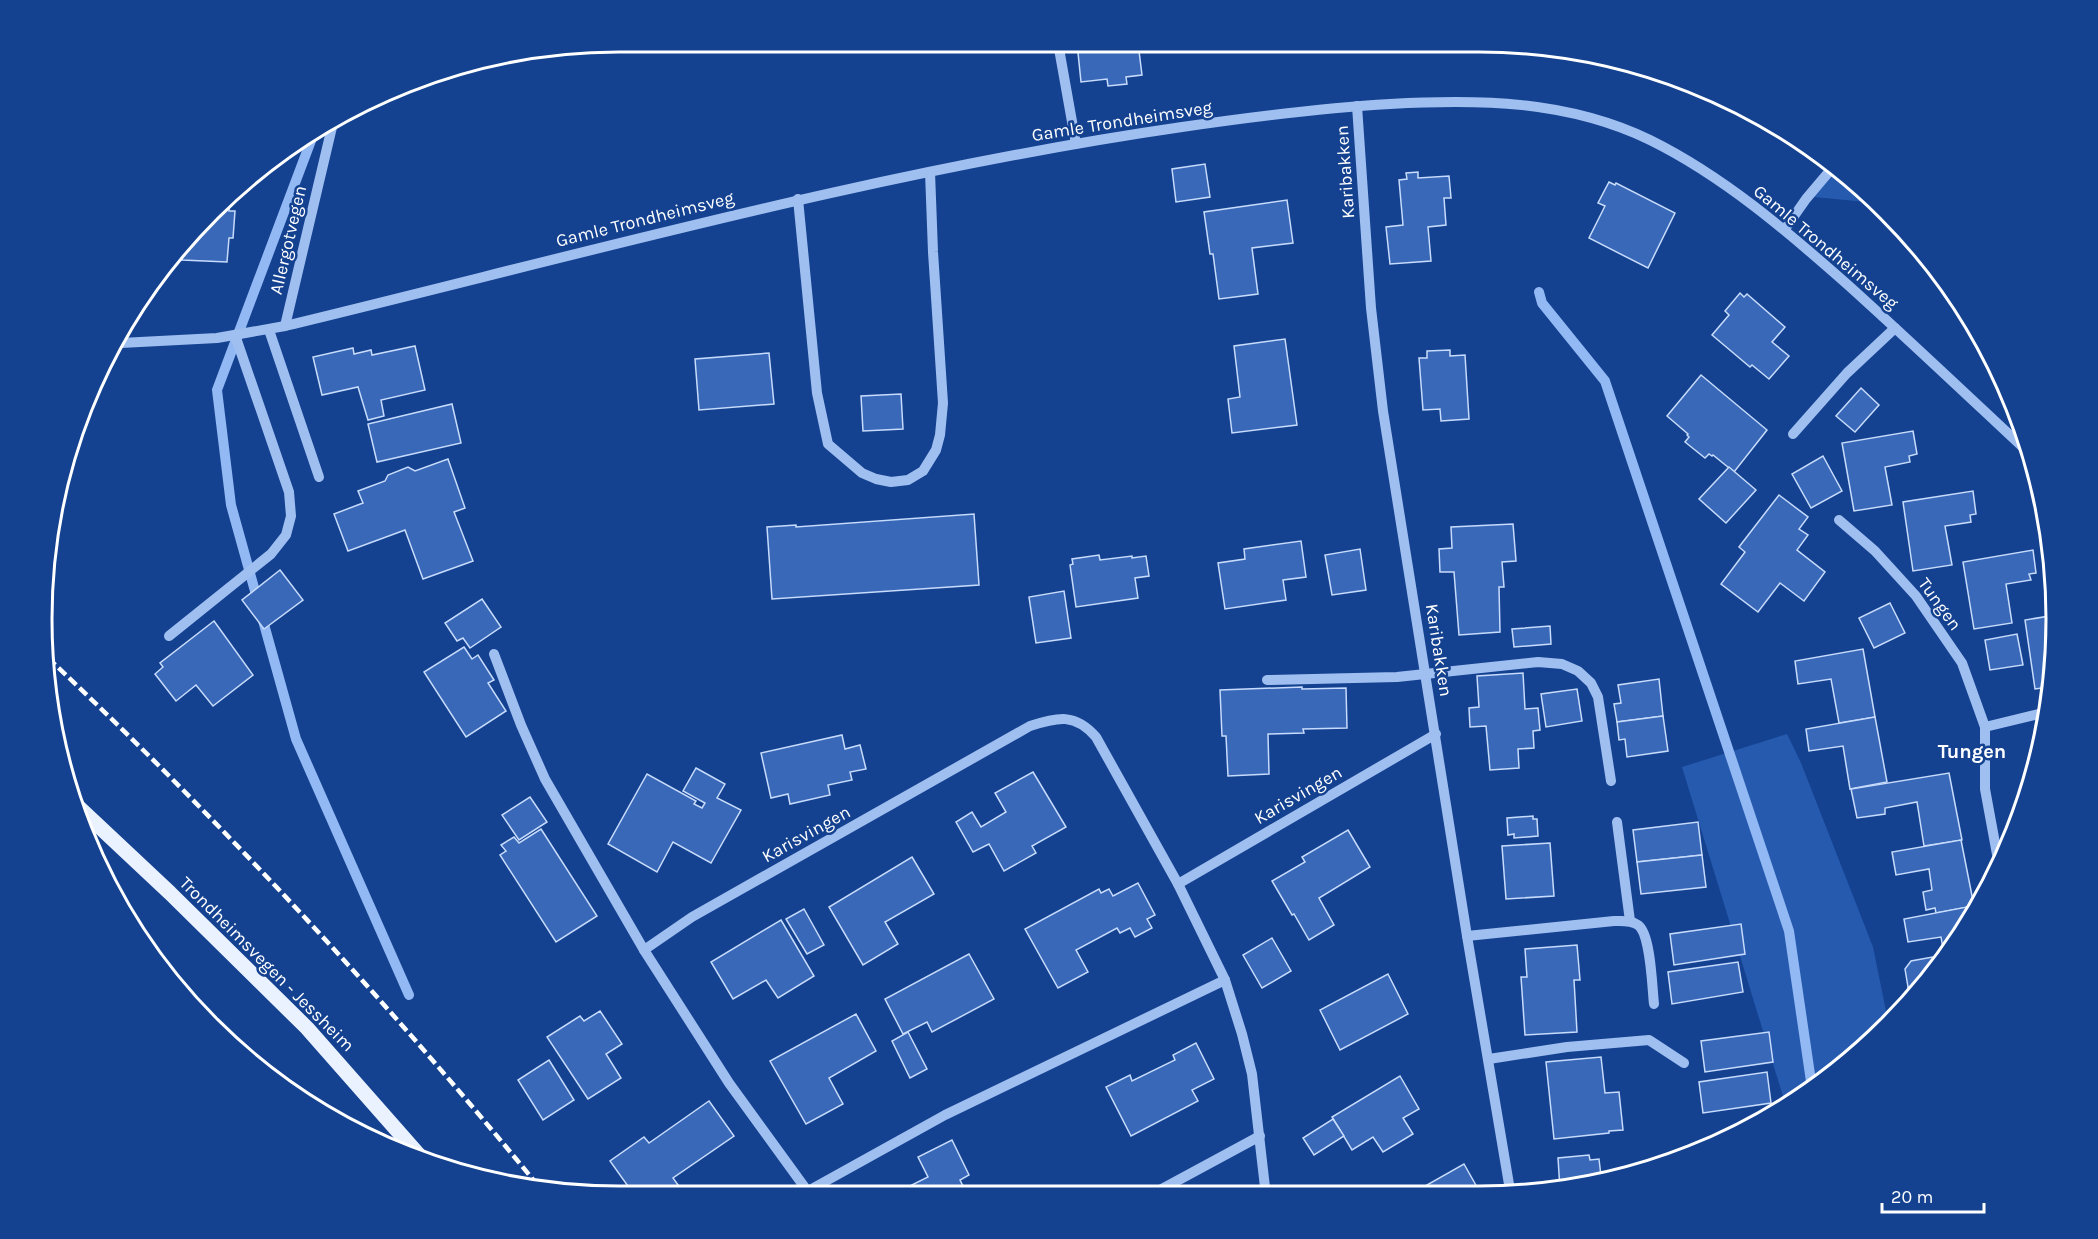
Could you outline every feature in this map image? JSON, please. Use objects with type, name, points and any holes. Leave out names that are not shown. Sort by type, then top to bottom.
[{"type":"main road","name":"Trondheimsvegen - Jessheim","points":[[88,816],[170,892],[307,1028],[411,1146]]},
{"type":"street","points":[[1060,52],[1076,144]]},
{"type":"street","name":"Gamle Trondheimsveg","points":[[125,343],[235,335],[269,330],[798,199],[1076,144],[1234,119],[1357,106],[1460,100],[1531,105],[1589,117],[1649,140],[1721,182],[1785,229],[2017,442]]},
{"type":"street","name":"Karibakken","points":[[1357,106],[1371,308],[1383,411],[1509,1185]]},
{"type":"street","name":"Allergotvegen","points":[[285,326],[331,131]]},
{"type":"street","points":[[798,199],[817,393],[828,444],[862,473],[891,482],[908,480],[922,471],[936,450],[943,403],[930,172]]},
{"type":"street","points":[[1785,229],[1828,173]]},
{"type":"street","points":[[1793,434],[1848,373],[1895,328]]},
{"type":"street","points":[[269,330],[319,477]]},
{"type":"street","points":[[169,636],[271,554],[285,535],[291,516],[290,492],[235,335]]},
{"type":"street","name":"Tungen","points":[[1839,520],[1875,551],[1916,596],[1962,663],[1985,727],[1985,789],[1996,849]]},
{"type":"street","points":[[494,654],[545,779],[644,950],[729,1083],[804,1186]]},
{"type":"street","points":[[1267,680],[1397,677],[1538,662],[1562,664],[1578,671],[1591,683],[1598,697],[1611,781]]},
{"type":"street","points":[[1985,727],[2038,714]]},
{"type":"street","name":"Karisvingen","points":[[644,950],[693,917],[1030,726],[1060,719],[1084,724],[1096,737],[1178,884],[1225,980],[1250,1064],[1265,1186]]},
{"type":"street","name":"Karisvingen","points":[[1178,884],[1436,734]]},
{"type":"street","points":[[1617,822],[1630,921]]},
{"type":"street","points":[[1467,936],[1630,921],[1639,925],[1646,936],[1654,1004]]},
{"type":"street","points":[[821,1186],[945,1115],[1225,980]]},
{"type":"street","points":[[1489,1059],[1567,1047],[1649,1040],[1684,1063]]},
{"type":"street","points":[[1168,1186],[1260,1136]]},
{"type":"shaded area","points":[[1830,175],[1861,201],[1814,197]]},
{"type":"shaded area","points":[[1787,734],[1801,763],[1873,947],[1886,1012],[1852,1046],[1783,1098],[1682,767]]},
{"type":"building","points":[[1078,52],[1139,52],[1142,75],[1126,77],[1127,84],[1108,86],[1107,79],[1081,82]]},
{"type":"building","points":[[1205,164],[1210,197],[1176,202],[1172,169]]},
{"type":"building","points":[[1418,172],[1418,178],[1449,176],[1451,198],[1444,198],[1446,225],[1428,227],[1431,261],[1390,264],[1386,227],[1403,225],[1399,180],[1407,179],[1406,173]]},
{"type":"building","points":[[1609,182],[1615,185],[1616,183],[1675,213],[1648,268],[1589,238],[1605,206],[1598,203]]},
{"type":"building","points":[[1287,200],[1293,243],[1252,248],[1258,294],[1219,299],[1204,212]]},
{"type":"building","points":[[229,209],[235,211],[233,238],[229,238],[227,262],[182,260]]},
{"type":"building","points":[[1740,293],[1744,297],[1747,294],[1785,327],[1772,342],[1789,356],[1769,379],[1752,365],[1750,367],[1712,335],[1729,315],[1725,311]]},
{"type":"building","points":[[1285,339],[1297,425],[1232,433],[1228,399],[1240,397],[1234,346]]},
{"type":"building","points":[[415,346],[425,390],[381,400],[384,416],[368,420],[358,387],[322,395],[313,357],[353,348],[354,354],[371,350],[372,355]]},
{"type":"building","points":[[1450,350],[1450,356],[1465,355],[1469,419],[1441,421],[1440,409],[1423,410],[1419,358],[1427,358],[1427,351]]},
{"type":"building","points":[[769,353],[774,404],[699,410],[695,359]]},
{"type":"building","points":[[1701,375],[1767,430],[1734,472],[1713,455],[1709,454],[1705,458],[1685,442],[1689,437],[1688,434],[1667,416]]},
{"type":"building","points":[[1861,388],[1879,405],[1855,432],[1836,416]]},
{"type":"building","points":[[901,394],[903,429],[863,431],[861,396]]},
{"type":"building","points":[[452,404],[461,443],[377,462],[368,424]]},
{"type":"building","points":[[1913,431],[1917,454],[1909,456],[1910,462],[1885,467],[1892,505],[1854,511],[1842,443]]},
{"type":"building","points":[[1823,456],[1842,491],[1811,508],[1792,474]]},
{"type":"building","points":[[448,459],[465,508],[454,512],[473,561],[423,579],[405,530],[348,551],[334,514],[363,503],[358,491],[385,481],[388,475],[408,467],[415,471]]},
{"type":"building","points":[[1729,467],[1756,490],[1726,523],[1699,499]]},
{"type":"building","points":[[1973,491],[1976,514],[1970,515],[1971,522],[1945,526],[1952,565],[1913,571],[1903,502]]},
{"type":"building","points":[[1779,495],[1808,517],[1799,529],[1808,535],[1797,550],[1825,572],[1804,601],[1780,583],[1758,612],[1721,584],[1745,552],[1739,547]]},
{"type":"building","points":[[974,514],[979,585],[772,599],[767,527],[796,525],[796,527]]},
{"type":"building","points":[[1513,524],[1516,561],[1502,562],[1504,587],[1499,587],[1500,632],[1459,635],[1454,572],[1440,572],[1439,549],[1452,548],[1451,527]]},
{"type":"building","points":[[1301,541],[1306,577],[1283,580],[1286,600],[1225,609],[1218,563],[1245,559],[1244,549]]},
{"type":"building","points":[[1360,549],[1366,590],[1332,595],[1325,555]]},
{"type":"building","points":[[2033,550],[2036,573],[2029,574],[2031,580],[2006,584],[2012,623],[1974,629],[1963,562]]},
{"type":"building","points":[[1099,555],[1100,560],[1146,556],[1149,576],[1135,578],[1138,598],[1076,607],[1070,565],[1073,564],[1072,559]]},
{"type":"building","points":[[280,570],[303,600],[264,629],[242,600]]},
{"type":"building","points":[[1064,591],[1071,638],[1036,643],[1029,597]]},
{"type":"building","points":[[482,599],[501,627],[470,648],[463,638],[457,641],[445,623]]},
{"type":"building","points":[[1890,603],[1905,633],[1874,648],[1859,618]]},
{"type":"building","points":[[2046,617],[2041,688],[2035,689],[2025,620]]},
{"type":"building","points":[[214,621],[253,675],[213,706],[196,685],[176,701],[155,674],[163,667],[160,663]]},
{"type":"building","points":[[1550,626],[1551,644],[1514,647],[1512,629]]},
{"type":"building","points":[[2017,634],[2023,665],[1990,670],[1985,640]]},
{"type":"building","points":[[464,647],[472,659],[478,655],[494,680],[488,683],[506,711],[466,737],[424,672]]},
{"type":"building","points":[[1863,649],[1875,717],[1839,723],[1831,679],[1798,684],[1795,661]]},
{"type":"building","points":[[1523,673],[1525,709],[1538,708],[1540,730],[1533,731],[1534,748],[1518,749],[1519,768],[1490,770],[1486,726],[1470,727],[1469,708],[1479,707],[1477,676]]},
{"type":"building","points":[[1659,679],[1663,716],[1617,722],[1614,704],[1621,703],[1618,685]]},
{"type":"building","points":[[1302,687],[1302,689],[1346,688],[1347,728],[1303,729],[1304,733],[1268,734],[1269,774],[1228,776],[1226,736],[1222,736],[1220,690]]},
{"type":"building","points":[[1577,689],[1582,721],[1546,727],[1541,694]]},
{"type":"building","points":[[1663,716],[1668,751],[1627,757],[1625,739],[1619,740],[1617,722]]},
{"type":"building","points":[[1875,717],[1887,782],[1850,789],[1843,746],[1809,751],[1806,729]]},
{"type":"building","points":[[842,735],[845,749],[860,745],[866,769],[850,772],[852,780],[828,785],[830,795],[790,804],[788,794],[771,798],[761,753]]},
{"type":"building","points":[[696,768],[725,784],[717,798],[741,810],[711,863],[673,842],[657,872],[608,844],[647,774],[696,801],[694,804],[702,808],[705,803],[683,791]]},
{"type":"building","points":[[1033,772],[1066,827],[1032,846],[1036,853],[1004,871],[989,844],[973,852],[956,822],[972,812],[981,827],[1006,812],[995,793]]},
{"type":"building","points":[[1949,773],[1962,840],[1924,846],[1917,802],[1885,808],[1885,814],[1857,818],[1851,789]]},
{"type":"building","points":[[530,797],[547,822],[519,840],[502,815]]},
{"type":"building","points":[[1533,816],[1533,819],[1537,819],[1538,836],[1514,838],[1514,834],[1508,835],[1507,818]]},
{"type":"building","points":[[1698,822],[1702,855],[1637,862],[1633,830]]},
{"type":"building","points":[[541,829],[597,916],[556,942],[500,855],[506,851],[501,845],[514,837],[519,843]]},
{"type":"building","points":[[1348,830],[1370,867],[1319,898],[1334,925],[1309,940],[1272,881],[1305,862],[1302,857]]},
{"type":"building","points":[[1961,840],[1972,898],[1967,907],[1936,913],[1935,908],[1926,910],[1923,892],[1932,890],[1929,869],[1896,875],[1892,852]]},
{"type":"building","points":[[1550,843],[1554,896],[1506,899],[1502,846]]},
{"type":"building","points":[[1702,855],[1706,887],[1641,894],[1637,862]]},
{"type":"building","points":[[912,857],[934,894],[885,922],[898,944],[863,965],[829,907]]},
{"type":"building","points":[[1138,883],[1155,915],[1147,919],[1152,928],[1135,937],[1130,928],[1120,933],[1117,928],[1076,950],[1088,972],[1058,988],[1025,929],[1099,889],[1101,893],[1109,889],[1113,896]]},
{"type":"building","points":[[1968,907],[1942,945],[1941,937],[1908,942],[1904,919]]},
{"type":"building","points":[[804,909],[824,945],[807,954],[786,919]]},
{"type":"building","points":[[781,920],[814,976],[778,998],[766,980],[733,999],[711,962]]},
{"type":"building","points":[[1741,924],[1745,954],[1674,965],[1670,934]]},
{"type":"building","points":[[1272,938],[1291,971],[1262,988],[1243,955]]},
{"type":"building","points":[[1577,945],[1580,980],[1574,980],[1577,1032],[1525,1035],[1521,977],[1527,977],[1525,949]]},
{"type":"building","points":[[969,954],[994,999],[932,1032],[927,1022],[903,1034],[885,999]]},
{"type":"building","points":[[1934,957],[1908,987],[1905,969],[1911,961]]},
{"type":"building","points":[[1738,962],[1743,992],[1672,1004],[1668,972]]},
{"type":"building","points":[[1388,974],[1408,1014],[1340,1050],[1320,1010]]},
{"type":"building","points":[[600,1011],[622,1044],[606,1054],[621,1078],[588,1099],[547,1037],[580,1016],[584,1021]]},
{"type":"building","points":[[856,1014],[876,1051],[829,1078],[843,1104],[806,1124],[770,1061]]},
{"type":"building","points":[[908,1032],[927,1069],[910,1078],[892,1041]]},
{"type":"building","points":[[1769,1032],[1773,1062],[1705,1072],[1701,1041]]},
{"type":"building","points":[[1196,1043],[1214,1079],[1192,1090],[1198,1101],[1131,1136],[1106,1087],[1130,1075],[1132,1081],[1175,1060],[1173,1055]]},
{"type":"building","points":[[1601,1057],[1605,1093],[1619,1092],[1623,1130],[1554,1139],[1546,1062]]},
{"type":"building","points":[[549,1060],[574,1100],[543,1120],[518,1080]]},
{"type":"building","points":[[1767,1072],[1771,1103],[1703,1113],[1699,1082]]},
{"type":"building","points":[[1400,1076],[1419,1109],[1403,1118],[1413,1134],[1383,1152],[1373,1137],[1352,1150],[1332,1117]]},
{"type":"building","points":[[709,1101],[734,1136],[673,1178],[679,1186],[628,1186],[610,1161],[644,1137],[649,1143]]},
{"type":"building","points":[[1333,1119],[1344,1136],[1314,1155],[1303,1138]]},
{"type":"building","points":[[952,1140],[969,1175],[960,1180],[963,1186],[910,1186],[928,1177],[918,1157]]},
{"type":"building","points":[[1589,1155],[1590,1160],[1599,1159],[1601,1173],[1559,1181],[1558,1158]]},
{"type":"building","points":[[1464,1164],[1476,1186],[1425,1186]]},
{"type":"waterway","points":[[258,602],[231,505],[217,390],[310,145]]},
{"type":"waterway","points":[[1539,292],[1542,303],[1605,381],[1789,931],[1811,1079]]},
{"type":"waterway","points":[[262,617],[296,739],[409,995]]},
{"type":"railway","points":[[55,664],[178,785],[303,915],[423,1050],[533,1180]]},
{"type":"district","name":"Tungen","points":[[1972,751]]}]
